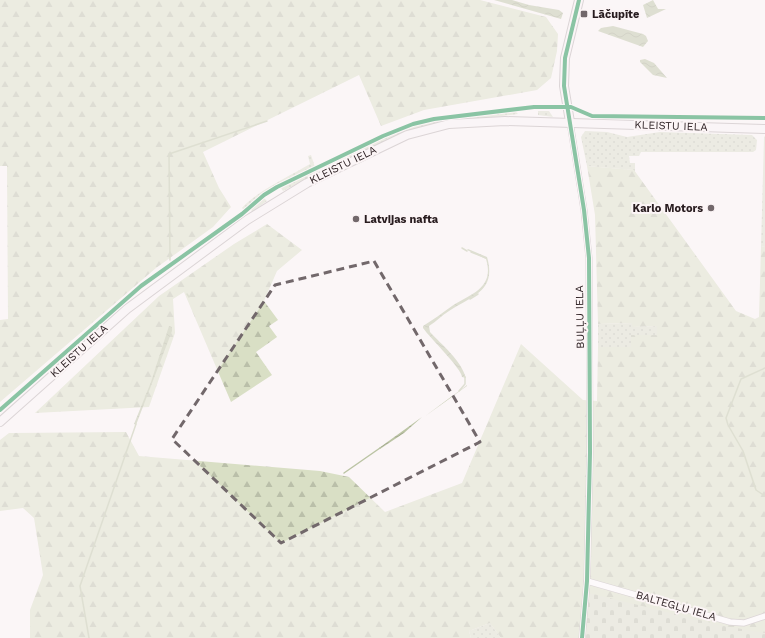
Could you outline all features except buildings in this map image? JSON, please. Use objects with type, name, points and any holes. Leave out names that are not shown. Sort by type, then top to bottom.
[{"type":"main road","name":"BUĻĻU IELA","points":[[570,122],[564,86],[565,58],[580,0]]},
{"type":"main road","name":"KLEISTU IELA","points":[[0,422],[127,309],[157,285],[260,211],[307,183],[407,135],[434,127],[476,122],[570,122],[765,129]]},
{"type":"street","name":"BUĻĻU IELA","points":[[570,122],[584,210],[589,258],[590,453],[587,581],[582,638]]},
{"type":"street","name":"BALTEGĻU IELA","points":[[587,581],[730,622],[744,623],[765,616]]},
{"type":"highlighted area","points":[[374,261],[480,442],[281,543],[172,439],[275,285]]},
{"type":"green space","points":[[0,0],[480,0],[546,17],[558,34],[557,51],[551,78],[537,90],[424,110],[381,126],[359,75],[203,152],[219,188],[231,207],[213,227],[156,268],[0,402],[0,320],[8,319],[7,166],[0,166]]},
{"type":"green space","points":[[515,111],[518,114],[440,123],[402,135],[322,171],[321,169],[382,138],[421,124],[456,117]]},
{"type":"green space","points":[[538,111],[549,111],[553,117],[538,115]]},
{"type":"green space","points":[[585,131],[607,132],[627,137],[660,132],[752,135],[757,140],[756,150],[753,152],[641,152],[639,156],[629,156],[630,163],[635,163],[635,172],[633,170],[587,166],[581,137]]},
{"type":"green space","points":[[765,136],[765,246],[761,247],[764,137]]},
{"type":"green space","points":[[311,155],[315,167],[266,191],[244,210],[242,208],[265,190],[310,164],[308,156]]},
{"type":"green space","points":[[587,166],[634,170],[736,311],[755,319],[759,317],[761,247],[765,246],[765,638],[501,638],[490,623],[469,631],[471,638],[30,638],[30,610],[43,575],[34,518],[23,508],[0,511],[0,440],[9,433],[126,432],[139,456],[320,471],[349,477],[385,512],[462,483],[521,344],[583,400],[597,401],[598,347],[631,347],[631,335],[657,335],[657,326],[633,327],[632,323],[598,324],[595,215]]},
{"type":"green space","points":[[317,170],[319,173],[283,191],[281,188]]},
{"type":"green space","points":[[264,198],[267,201],[252,212],[251,209]]},
{"type":"green space","points":[[267,224],[302,250],[277,271],[264,301],[278,320],[269,326],[277,337],[256,352],[272,375],[231,402],[184,292],[173,299],[175,333],[149,407],[35,413],[159,296],[234,244]]},
{"type":"green space","points":[[633,323],[633,327],[657,326],[657,335],[632,335],[632,347],[598,347],[598,324]]},
{"type":"green space","points":[[589,593],[724,626],[765,633],[765,638],[585,638]]},
{"type":"green space","points":[[490,623],[501,638],[471,638],[469,631]]},
{"type":"water","name":"Lāčupīte","points":[[494,0],[512,0],[529,5],[559,10],[563,13],[561,19]]},
{"type":"water","points":[[653,0],[658,9],[666,9],[647,18],[643,5]]},
{"type":"water","points":[[613,26],[643,34],[646,36],[648,41],[643,47],[598,31],[601,28]]},
{"type":"water","points":[[645,59],[654,63],[667,78],[653,75],[640,62],[640,60]]},
{"type":"water","points":[[468,249],[487,257],[489,278],[480,291],[474,296],[446,313],[429,326],[430,332],[456,359],[464,371],[466,378],[462,377],[457,367],[427,333],[423,326],[452,306],[473,294],[480,289],[484,283],[487,277],[488,269],[486,259],[467,250]]},
{"type":"water","points":[[169,326],[172,327],[172,331],[136,425],[134,424],[151,382]]},
{"type":"water","points":[[467,385],[467,386],[424,417]]},
{"type":"water","points":[[422,417],[404,433],[380,449],[379,448]]},
{"type":"waterway","points":[[170,260],[169,154],[267,121]]},
{"type":"waterway","points":[[462,248],[467,251]]},
{"type":"waterway","points":[[471,252],[486,258]]},
{"type":"waterway","points":[[470,299],[478,294]]},
{"type":"waterway","points":[[765,368],[741,379],[726,418],[728,425],[743,451],[756,490],[765,496]]},
{"type":"waterway","points":[[459,391],[465,384],[465,377]]},
{"type":"waterway","points":[[89,638],[80,586],[136,424]]},
{"type":"waterway","points":[[344,473],[380,448]]},
{"type":"cycle path","points":[[579,0],[565,58],[564,86],[584,210],[589,258],[590,453],[587,581],[582,638]]},
{"type":"cycle path","points":[[0,410],[141,286],[242,214],[264,195],[277,187],[383,136],[413,124],[434,119],[534,107],[571,107],[592,116],[765,118]]},
{"type":"place","name":"Lāčupīte","points":[[584,14]]},
{"type":"place","name":"Karlo Motors","points":[[711,208]]},
{"type":"place","name":"Latvijas nafta","points":[[356,219]]}]
